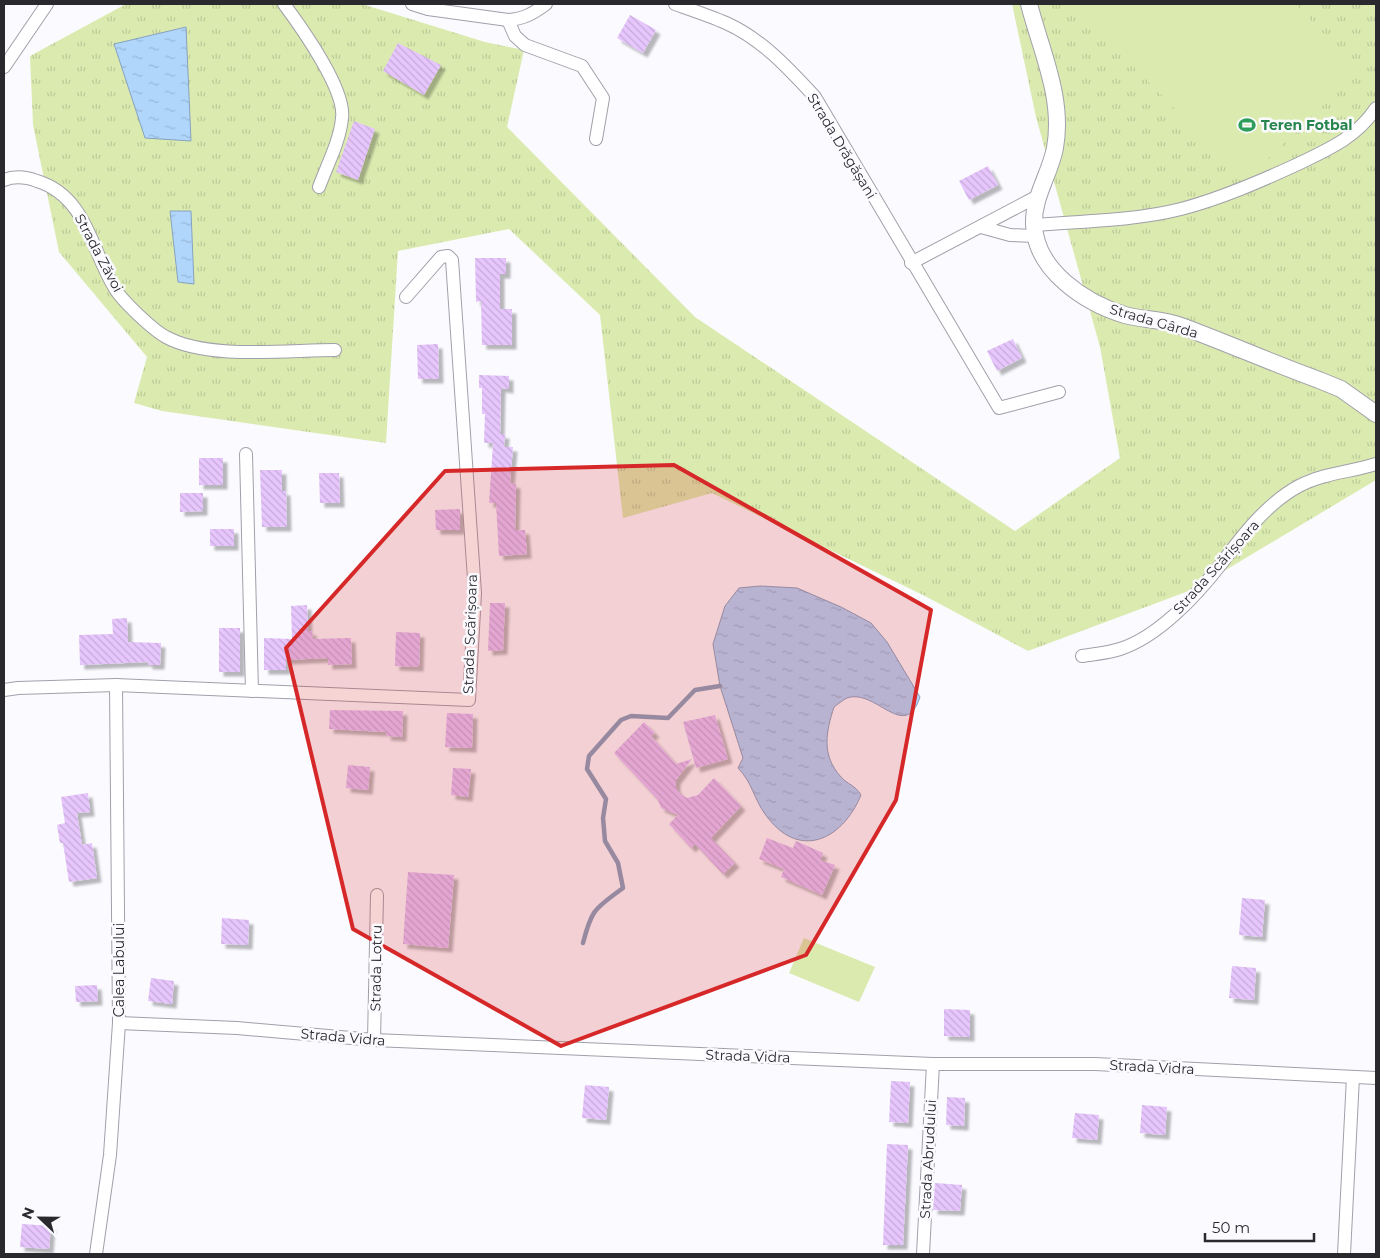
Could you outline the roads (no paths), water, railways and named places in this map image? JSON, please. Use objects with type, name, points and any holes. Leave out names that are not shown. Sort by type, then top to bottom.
[{"type":"street","points":[[4,67],[47,4]]},
{"type":"street","points":[[284,4],[313,44],[339,99],[343,117],[319,187]]},
{"type":"street","points":[[412,4],[428,9],[508,20],[518,20],[533,14],[546,4]]},
{"type":"street","name":"Strada Drăgășani","points":[[676,4],[728,24],[753,39],[784,64],[815,97],[911,263],[999,408],[1059,392]]},
{"type":"street","points":[[1029,4],[1057,106],[1054,150],[1038,196],[1035,230]]},
{"type":"street","points":[[508,20],[515,36],[525,45],[582,66],[603,98],[596,139]]},
{"type":"street","points":[[981,227],[1010,235],[1180,209],[1241,191],[1337,146],[1355,133],[1376,108]]},
{"type":"street","name":"Strada Zăvoi","points":[[4,179],[25,177],[55,188],[85,221],[114,288],[149,324],[165,336],[204,350],[334,350]]},
{"type":"street","points":[[911,263],[1038,196]]},
{"type":"street","name":"Strada Gârda","points":[[1035,230],[1050,266],[1072,288],[1097,304],[1125,315],[1179,325],[1319,380],[1341,389],[1376,414]]},
{"type":"street","name":"Strada Scărișoara","points":[[4,690],[116,685],[469,700],[475,593],[452,260],[448,256],[441,257],[406,297]]},
{"type":"street","points":[[246,454],[252,691]]},
{"type":"street","name":"Strada Scărișoara","points":[[1082,656],[1120,649],[1144,637],[1175,614],[1219,566],[1244,533],[1298,486],[1324,476],[1376,464]]},
{"type":"street","name":"Calea Labului","points":[[96,1254],[110,1155],[120,1023],[116,685]]},
{"type":"street","name":"Strada Lotru","points":[[374,1040],[377,895]]},
{"type":"street","name":"Strada Vidra","points":[[120,1023],[237,1028],[374,1040],[933,1064],[1095,1064],[1376,1078]]},
{"type":"street","name":"Strada Abrudului","points":[[923,1254],[933,1064]]},
{"type":"street","points":[[1344,1254],[1353,1077]]},
{"type":"water","points":[[186,27],[191,141],[145,138],[114,44]]},
{"type":"water","points":[[170,211],[191,211],[194,284],[178,282]]},
{"type":"water","points":[[760,586],[797,588],[841,607],[871,623],[887,642],[920,697],[914,710],[906,715],[898,715],[869,700],[858,697],[847,698],[834,707],[827,734],[830,760],[841,777],[861,795],[853,811],[843,824],[831,834],[818,839],[805,841],[791,837],[778,829],[765,814],[747,779],[738,768],[743,758],[720,686],[713,644],[725,606],[739,588]]},
{"type":"waterway","points":[[583,943],[589,923],[596,910],[623,888],[618,863],[605,841],[603,818],[606,799],[587,769],[589,756],[621,720],[631,716],[668,718],[695,690],[720,686]]},
{"type":"place","name":"Teren Fotbal","points":[[1247,125]]}]
